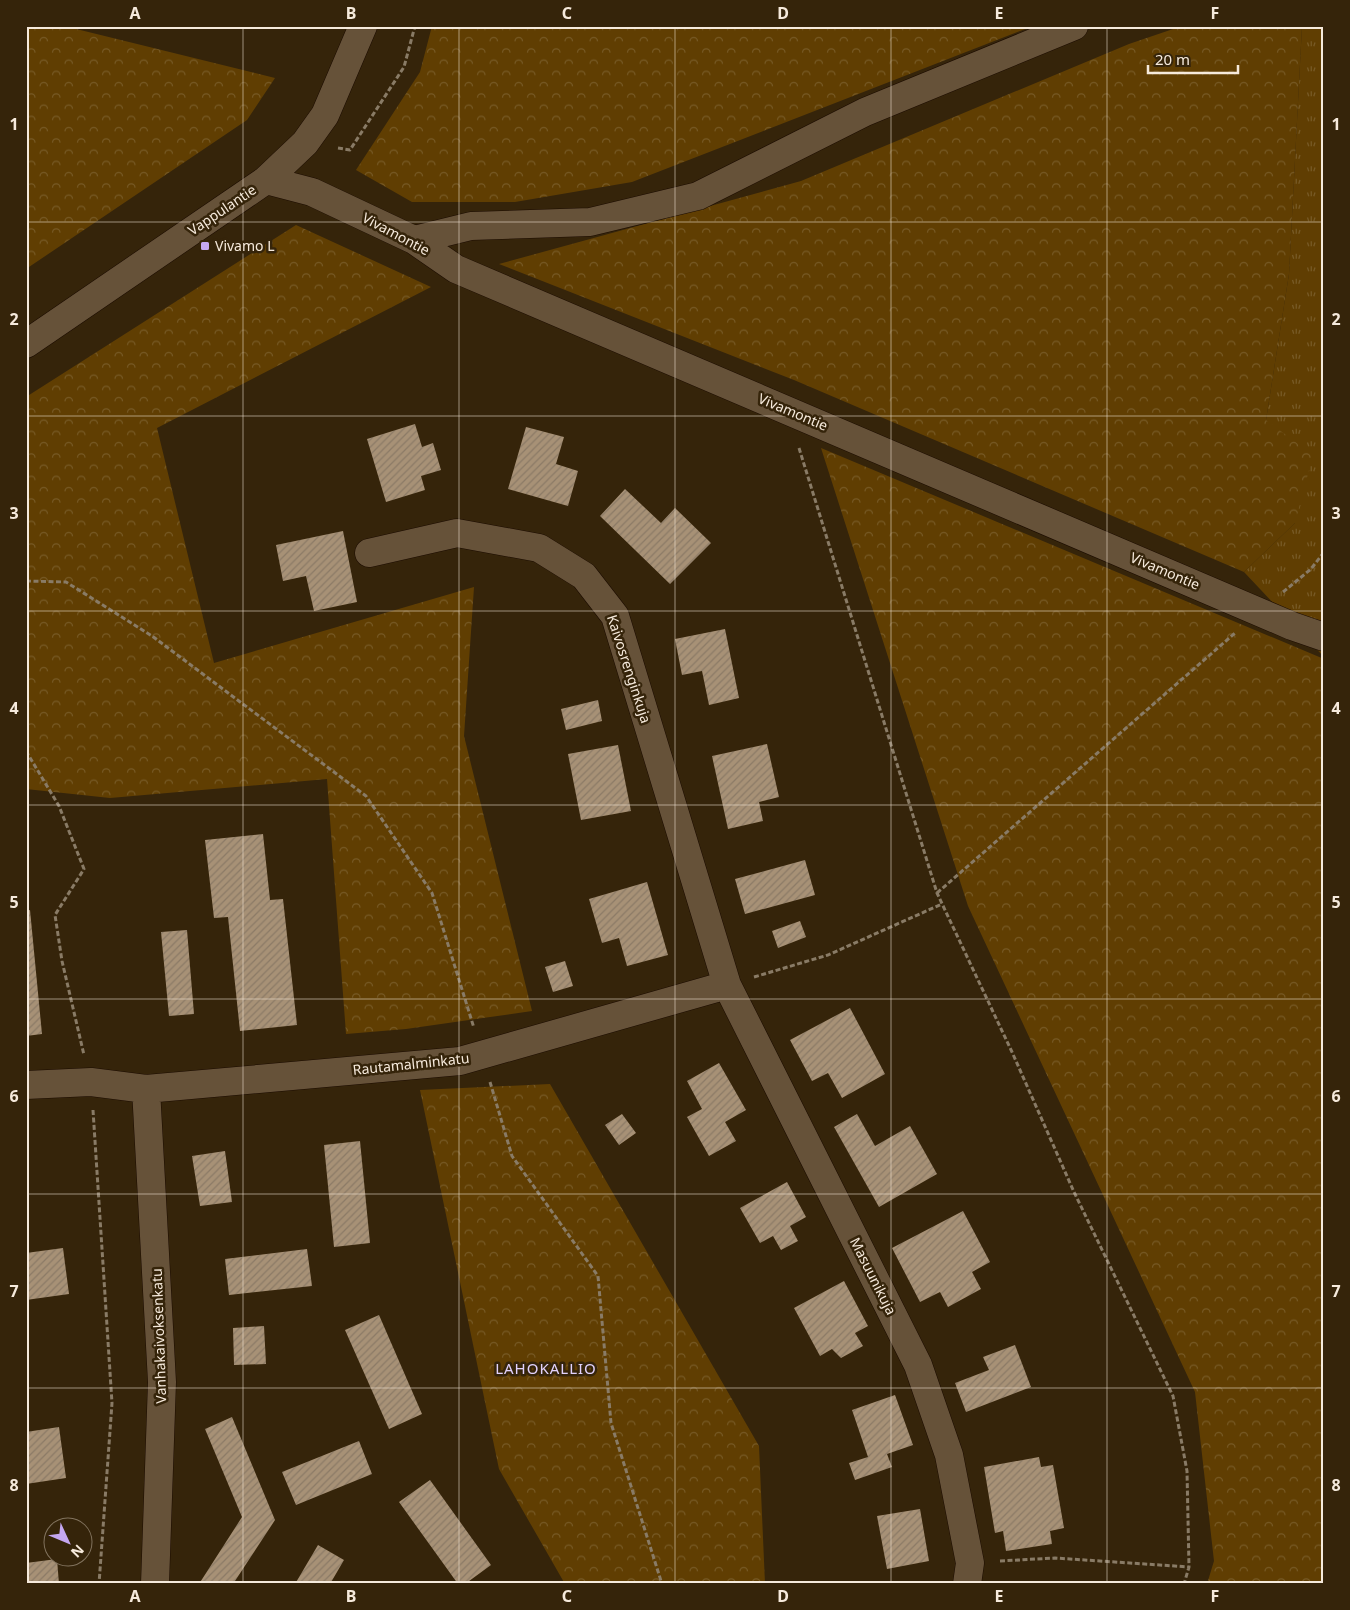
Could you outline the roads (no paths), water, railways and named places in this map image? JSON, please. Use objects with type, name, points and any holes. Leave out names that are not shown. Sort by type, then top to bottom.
[{"type":"street","name":"Vappulantie","points":[[26,344],[266,180],[304,143],[325,115],[363,26]]},
{"type":"street","points":[[414,240],[471,226],[590,222],[698,196],[865,112],[1074,26]]},
{"type":"street","name":"Vivamontie","points":[[266,180],[312,192],[414,240],[456,269],[787,409],[906,462],[1324,637]]},
{"type":"street","name":"Kaivosrenginkuja","points":[[369,553],[457,533],[539,548],[584,576],[615,616],[727,985]]},
{"type":"street","name":"Rautamalminkatu","points":[[26,1085],[91,1082],[146,1089],[460,1061],[727,985]]},
{"type":"street","name":"Masuunikuja","points":[[727,985],[918,1365],[950,1455],[968,1573]]},
{"type":"street","name":"Vanhakaivoksenkatu","points":[[146,1089],[162,1382],[156,1584]]},
{"type":"place","name":"Vivamo L","points":[[205,246]]},
{"type":"district","name":"LAHOKALLIO","points":[[546,1369]]}]
